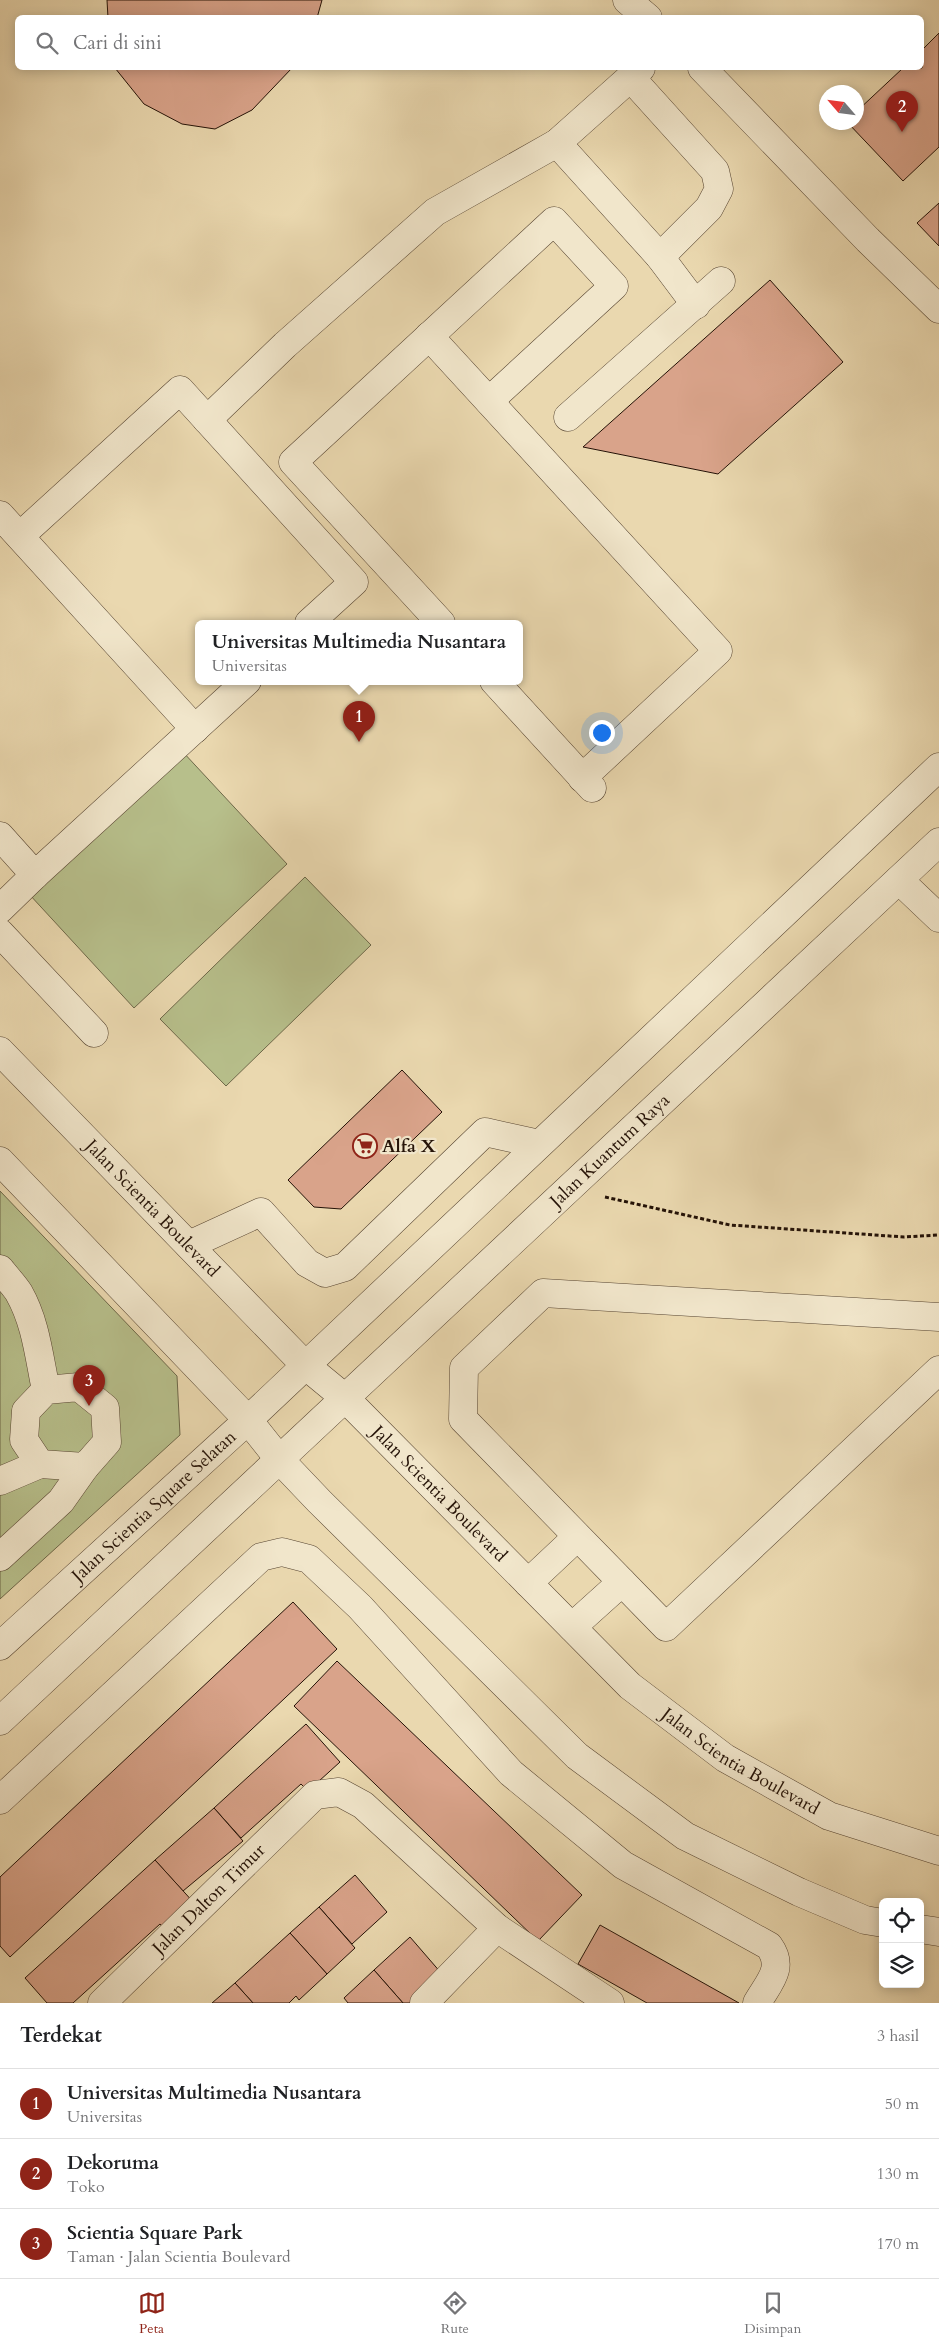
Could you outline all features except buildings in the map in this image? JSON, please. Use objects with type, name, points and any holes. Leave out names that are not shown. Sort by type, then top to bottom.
[{"type":"street","points":[[627,0],[644,15]]},
{"type":"street","points":[[704,70],[868,240],[939,309]]},
{"type":"street","points":[[206,420],[285,345],[435,212],[557,143],[636,73],[715,171],[719,189],[709,208],[660,257]]},
{"type":"street","points":[[557,143],[660,257],[696,305]]},
{"type":"street","points":[[438,620],[293,462],[554,221],[614,286],[489,401]]},
{"type":"street","points":[[568,417],[721,281]]},
{"type":"street","points":[[429,336],[718,652],[587,783],[498,685]]},
{"type":"street","points":[[20,536],[180,390],[354,582],[312,620]]},
{"type":"street","points":[[0,515],[195,729]]},
{"type":"street","points":[[326,551],[352,527]]},
{"type":"street","points":[[0,909],[243,685]]},
{"type":"street","points":[[305,1365],[939,767]]},
{"type":"street","points":[[0,836],[35,875]]},
{"type":"street","name":"Jalan Kuantum Raya","points":[[279,1459],[939,842]]},
{"type":"street","points":[[898,880],[939,918]]},
{"type":"street","points":[[0,933],[94,1033]]},
{"type":"street","name":"Jalan Scientia Boulevard","points":[[0,1051],[305,1365],[345,1398],[630,1686],[725,1758],[828,1816],[939,1851]]},
{"type":"street","points":[[189,1245],[260,1212],[307,1263],[326,1273],[345,1266],[485,1132],[539,1144]]},
{"type":"street","points":[[0,1161],[248,1420],[279,1459],[577,1756],[686,1836],[799,1892],[865,1920],[879,1922]]},
{"type":"street","points":[[0,1269],[18,1291],[34,1327],[46,1390]]},
{"type":"street","points":[[939,1318],[543,1293],[464,1368],[462,1419],[666,1628],[939,1370]]},
{"type":"street","name":"Jalan Scientia Square Selatan","points":[[0,1646],[248,1420],[305,1365]]},
{"type":"street","points":[[0,1557],[61,1501],[85,1467],[107,1442],[105,1408],[79,1387],[46,1390],[26,1411],[24,1440],[40,1464]]},
{"type":"street","points":[[0,1721],[279,1459]]},
{"type":"street","points":[[0,1481],[40,1464],[85,1467]]},
{"type":"street","points":[[528,1583],[577,1537]]},
{"type":"street","points":[[0,1800],[261,1558],[282,1552],[309,1559],[360,1607],[511,1773],[623,1865],[769,1946],[777,1960],[776,1969],[757,2003]]},
{"type":"street","points":[[572,1627],[622,1582]]},
{"type":"street","name":"Jalan Dalton Timur","points":[[102,2003],[315,1795],[339,1792],[363,1805],[496,1928]]},
{"type":"street","points":[[424,2003],[496,1928],[610,2003]]},
{"type":"street","points":[[924,1930],[939,1932]]},
{"type":"path","points":[[568,1189],[730,1225],[904,1237],[939,1235]]},
{"type":"green space","points":[[182,751],[287,864],[134,1008],[29,894]]},
{"type":"green space","points":[[305,877],[371,945],[226,1086],[160,1019]]},
{"type":"green space","points":[[0,1191],[177,1376],[180,1435],[0,1599]]},
{"type":"place","name":"Dekoruma","points":[[902,132]]},
{"type":"place","name":"Universitas Multimedia Nusantara","points":[[359,742]]},
{"type":"place","name":"Alfa X","points":[[365,1146]]},
{"type":"place","name":"Scientia Square Park","points":[[89,1406]]}]
